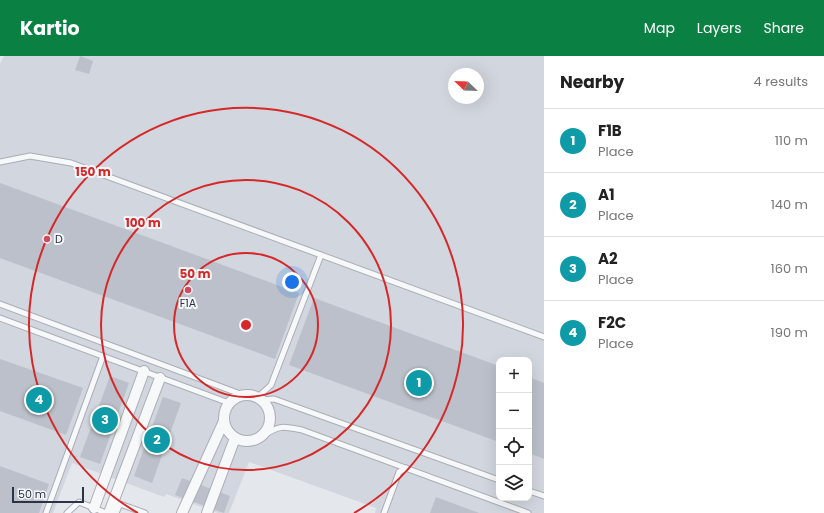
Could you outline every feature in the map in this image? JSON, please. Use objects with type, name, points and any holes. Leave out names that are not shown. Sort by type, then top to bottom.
[{"type":"street","points":[[94,508],[144,372]]},
{"type":"street","points":[[109,513],[160,378]]},
{"type":"street","points":[[243,395],[251,395],[260,398],[266,404],[270,417],[270,424],[263,436],[251,441],[243,441],[229,434],[224,421],[224,414],[229,403],[235,398],[243,395]]},
{"type":"street","points":[[182,513],[224,421]]},
{"type":"street","points":[[207,513],[235,438]]},
{"type":"lane","points":[[0,162],[30,156],[71,163],[544,337]]},
{"type":"lane","points":[[260,398],[271,385],[321,255]]},
{"type":"lane","points":[[0,304],[243,395]]},
{"type":"lane","points":[[0,318],[229,403]]},
{"type":"lane","points":[[46,513],[103,356]]},
{"type":"lane","points":[[260,398],[274,398],[496,479]]},
{"type":"lane","points":[[263,436],[274,429],[285,426],[302,430],[528,513]]},
{"type":"lane","points":[[384,513],[399,472],[406,468]]},
{"type":"lane","points":[[532,492],[544,496]]},
{"type":"lane","points":[[67,513],[79,502],[106,513]]},
{"type":"lane","points":[[116,513],[120,504],[145,513]]},
{"type":"shaded area","points":[[4,56],[544,56],[544,513],[375,513],[376,508],[249,462],[229,513],[218,513],[166,494],[164,497],[72,463],[53,513],[0,513],[0,64]]},
{"type":"building","points":[[80,56],[93,61],[89,74],[75,70]]},
{"type":"building","name":"F1A","points":[[0,183],[299,293],[275,359],[0,258]]},
{"type":"building","points":[[314,298],[496,365],[496,441],[289,365]]},
{"type":"building","points":[[0,359],[83,388],[66,435],[0,411]]},
{"type":"building","points":[[110,376],[129,383],[100,464],[80,457]]},
{"type":"building","points":[[532,378],[544,383],[544,459],[532,454]]},
{"type":"building","points":[[163,397],[181,403],[152,483],[134,476]]},
{"type":"building","points":[[0,466],[49,484],[39,513],[0,513]]},
{"type":"building","points":[[182,478],[230,496],[224,513],[175,495]]},
{"type":"building","points":[[436,497],[479,513],[430,513]]},
{"type":"place","name":"D","points":[[47,239]]},
{"type":"place","name":"F1A","points":[[188,290]]},
{"type":"place","name":"F1B","points":[[419,383]]},
{"type":"place","name":"F2C","points":[[39,400]]},
{"type":"place","name":"A2","points":[[105,420]]},
{"type":"place","name":"A1","points":[[157,440]]}]
